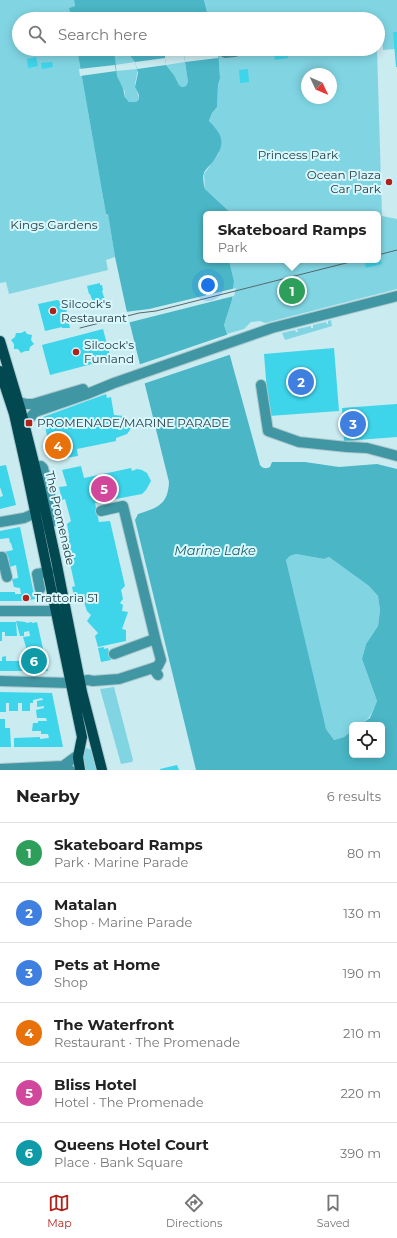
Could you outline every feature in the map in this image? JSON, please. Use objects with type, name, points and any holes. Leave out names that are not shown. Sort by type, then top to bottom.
[{"type":"main road","name":"The Promenade","points":[[1,346],[44,527],[50,565],[61,610],[75,682],[82,737],[78,764],[80,770]]},
{"type":"main road","name":"The Promenade","points":[[0,371],[25,427],[30,467],[44,486],[40,511]]},
{"type":"main road","name":"The Promenade","points":[[75,682],[82,692],[102,770]]},
{"type":"main road","points":[[79,753],[88,744],[96,744]]},
{"type":"street","points":[[25,427],[35,412],[114,383],[272,328],[397,296]]},
{"type":"street","points":[[16,408],[98,385],[114,383]]},
{"type":"street","points":[[261,385],[268,431],[299,442],[367,448],[397,456]]},
{"type":"street","points":[[16,408],[74,395],[87,394]]},
{"type":"street","points":[[44,486],[55,514],[53,521],[44,527]]},
{"type":"street","points":[[0,681],[75,682],[119,679],[155,672],[161,660],[123,506],[101,510]]},
{"type":"street","points":[[0,522],[24,518],[40,511]]},
{"type":"street","points":[[0,557],[2,558],[7,577]]},
{"type":"street","points":[[40,589],[37,574],[50,565]]},
{"type":"street","points":[[0,611],[61,610]]},
{"type":"street","points":[[114,654],[152,640],[156,642]]},
{"type":"street","points":[[82,692],[92,681]]},
{"type":"street","points":[[2,769],[67,768],[79,753]]},
{"type":"green space","name":"Kings Gardens","points":[[0,0],[74,0],[75,6],[69,8],[70,12],[12,12],[12,56],[78,56],[115,257],[106,260],[108,270],[9,294],[6,282],[0,283]]},
{"type":"green space","points":[[204,0],[397,0],[397,32],[394,32],[395,49],[385,50],[385,12],[207,12]]},
{"type":"green space","points":[[115,56],[130,56],[135,62],[115,65]]},
{"type":"green space","name":"Princess Park","points":[[218,56],[377,56],[382,216],[397,219],[397,289],[265,323],[260,321],[251,322],[244,329],[227,334],[224,325],[232,300],[234,281],[230,263],[381,263],[381,211],[229,211],[205,189],[204,174],[219,153],[216,129],[209,122],[212,113],[217,107],[218,85],[220,78]]},
{"type":"green space","points":[[185,62],[188,82],[186,86],[182,87],[179,85],[174,75],[166,65]]},
{"type":"green space","points":[[137,69],[135,86],[139,99],[136,102],[129,102],[124,96],[125,92],[120,84],[116,71]]},
{"type":"green space","points":[[331,320],[332,326],[285,340],[282,333],[295,330],[298,332],[297,329],[311,326],[311,328],[313,328],[313,325],[326,322],[328,324],[328,321]]},
{"type":"green space","points":[[296,554],[324,559],[329,557],[369,586],[378,596],[380,610],[378,626],[366,644],[362,659],[377,701],[366,721],[349,722],[349,733],[344,737],[334,740],[326,729],[322,716],[286,560],[290,556]]},
{"type":"green space","points":[[114,687],[133,760],[132,762],[121,764],[100,689]]},
{"type":"green space","points":[[87,748],[93,751],[98,770],[85,770],[82,760],[84,750]]},
{"type":"water","points":[[74,0],[204,0],[207,12],[70,12],[69,8],[75,6]]},
{"type":"water","name":"Marine Lake","points":[[78,56],[115,56],[117,75],[123,88],[124,96],[129,102],[136,102],[139,99],[139,95],[135,87],[138,73],[135,62],[130,56],[165,56],[166,65],[174,75],[179,85],[182,87],[186,86],[188,82],[184,56],[218,56],[220,78],[218,85],[217,107],[212,113],[209,121],[218,132],[221,146],[216,157],[203,175],[203,179],[205,189],[229,211],[203,211],[203,263],[230,263],[234,281],[232,300],[224,325],[227,334],[227,345],[260,465],[266,468],[270,467],[272,462],[305,462],[339,467],[377,464],[397,469],[397,770],[196,770],[135,520],[138,514],[151,510],[164,501],[169,482],[126,308],[115,257]],"holes":[[[296,554],[324,559],[329,557],[369,586],[378,596],[380,610],[378,626],[366,644],[362,659],[377,701],[370,718],[364,722],[385,722],[385,758],[349,758],[349,733],[344,737],[334,740],[326,729],[286,560],[290,556]]]},
{"type":"pier","points":[[184,56],[218,56],[218,58],[185,62]]},
{"type":"pier","points":[[165,58],[166,65],[137,69],[135,62]]},
{"type":"pier","points":[[115,65],[116,71],[80,76],[79,69]]},
{"type":"pier","points":[[236,288],[234,296],[127,323],[125,312],[149,309]]},
{"type":"pier","points":[[229,334],[229,345],[232,354],[143,384],[138,365]]},
{"type":"building","points":[[393,32],[397,32],[397,67],[396,67]]},
{"type":"building","points":[[274,56],[288,56],[288,58],[275,60]]},
{"type":"building","points":[[36,57],[38,66],[28,68],[27,59]]},
{"type":"building","points":[[52,62],[53,67],[42,69],[41,63]]},
{"type":"building","points":[[248,69],[249,82],[240,83],[239,70]]},
{"type":"building","points":[[381,262],[382,264],[366,268],[365,263],[381,263]]},
{"type":"building","points":[[100,283],[100,285],[102,285],[105,300],[95,303],[89,294],[87,286]]},
{"type":"building","name":"Silcock's Restaurant","points":[[57,300],[65,304],[70,328],[62,327],[45,331],[38,304]]},
{"type":"building","name":"Silcock's Funland","points":[[103,329],[111,359],[50,375],[42,345]]},
{"type":"building","points":[[25,331],[27,334],[32,335],[31,340],[34,344],[30,347],[29,351],[21,353],[18,349],[14,349],[14,344],[11,340],[15,337],[16,333]]},
{"type":"building","points":[[334,348],[339,411],[269,416],[264,354]]},
{"type":"building","points":[[106,394],[107,398],[111,397],[114,415],[124,416],[129,420],[131,425],[127,434],[116,438],[116,441],[77,449],[78,456],[59,459],[58,452],[51,454],[43,417]]},
{"type":"building","points":[[397,404],[397,437],[344,441],[342,408]]},
{"type":"building","points":[[6,465],[16,505],[0,509],[0,497],[3,496],[0,487],[0,466]]},
{"type":"building","points":[[81,466],[84,478],[131,468],[132,471],[137,469],[147,473],[151,481],[142,494],[95,503],[99,522],[110,521],[125,586],[121,590],[123,599],[120,603],[123,605],[122,611],[128,612],[122,629],[126,630],[126,641],[98,647],[95,636],[98,633],[87,621],[91,615],[87,611],[83,599],[85,594],[74,596],[72,587],[75,586],[67,550],[70,549],[67,524],[71,521],[65,499],[62,500],[59,487],[67,486],[62,470]]},
{"type":"building","points":[[20,527],[35,599],[23,601],[0,601],[0,592],[15,592],[15,594],[21,594],[20,588],[14,587],[12,579],[18,578],[16,565],[10,567],[8,556],[5,557],[4,552],[13,550],[11,543],[9,538],[0,539],[0,531]]},
{"type":"building","points":[[16,621],[26,623],[37,622],[48,671],[0,671],[0,661],[2,661],[2,657],[6,656],[6,661],[23,661],[23,659],[26,659],[26,661],[31,660],[31,652],[25,652],[26,647],[23,637],[30,636],[29,631],[24,632],[24,636],[20,636]]},
{"type":"building","points":[[0,622],[16,622],[17,636],[5,636],[5,632],[2,632],[2,641],[0,641]]},
{"type":"building","points":[[104,647],[104,649],[108,648],[111,660],[101,662],[98,648]]},
{"type":"building","points":[[0,692],[52,693],[63,747],[14,747],[14,738],[49,738],[48,734],[41,734],[41,731],[32,731],[33,723],[38,723],[38,721],[47,721],[46,718],[37,718],[36,710],[44,708],[44,706],[37,707],[37,701],[43,700],[42,698],[33,700],[33,703],[30,703],[30,711],[22,711],[22,703],[18,703],[18,711],[9,711],[9,703],[6,703],[6,712],[0,712]]},
{"type":"building","points":[[0,719],[5,719],[5,728],[10,728],[11,747],[0,747]]},
{"type":"building","points":[[177,765],[179,770],[160,770],[160,769]]},
{"type":"tram line","points":[[381,254],[397,250]]},
{"type":"tram line","points":[[80,328],[139,313],[156,311],[346,263]]},
{"type":"place","name":"Ocean Plaza Car Park","points":[[389,182]]},
{"type":"place","name":"Skateboard Ramps","points":[[292,291]]},
{"type":"place","name":"Silcock's Restaurant","points":[[53,311]]},
{"type":"place","name":"Silcock's Funland","points":[[76,352]]},
{"type":"place","name":"Matalan","points":[[301,382]]},
{"type":"place","name":"PROMENADE/MARINE PARADE","points":[[29,423]]},
{"type":"place","name":"Pets at Home","points":[[353,424]]},
{"type":"place","name":"The Waterfront","points":[[58,446]]},
{"type":"place","name":"Bliss Hotel","points":[[104,489]]},
{"type":"place","name":"Trattoria 51","points":[[26,598]]},
{"type":"place","name":"Queens Hotel Court","points":[[34,661]]}]
